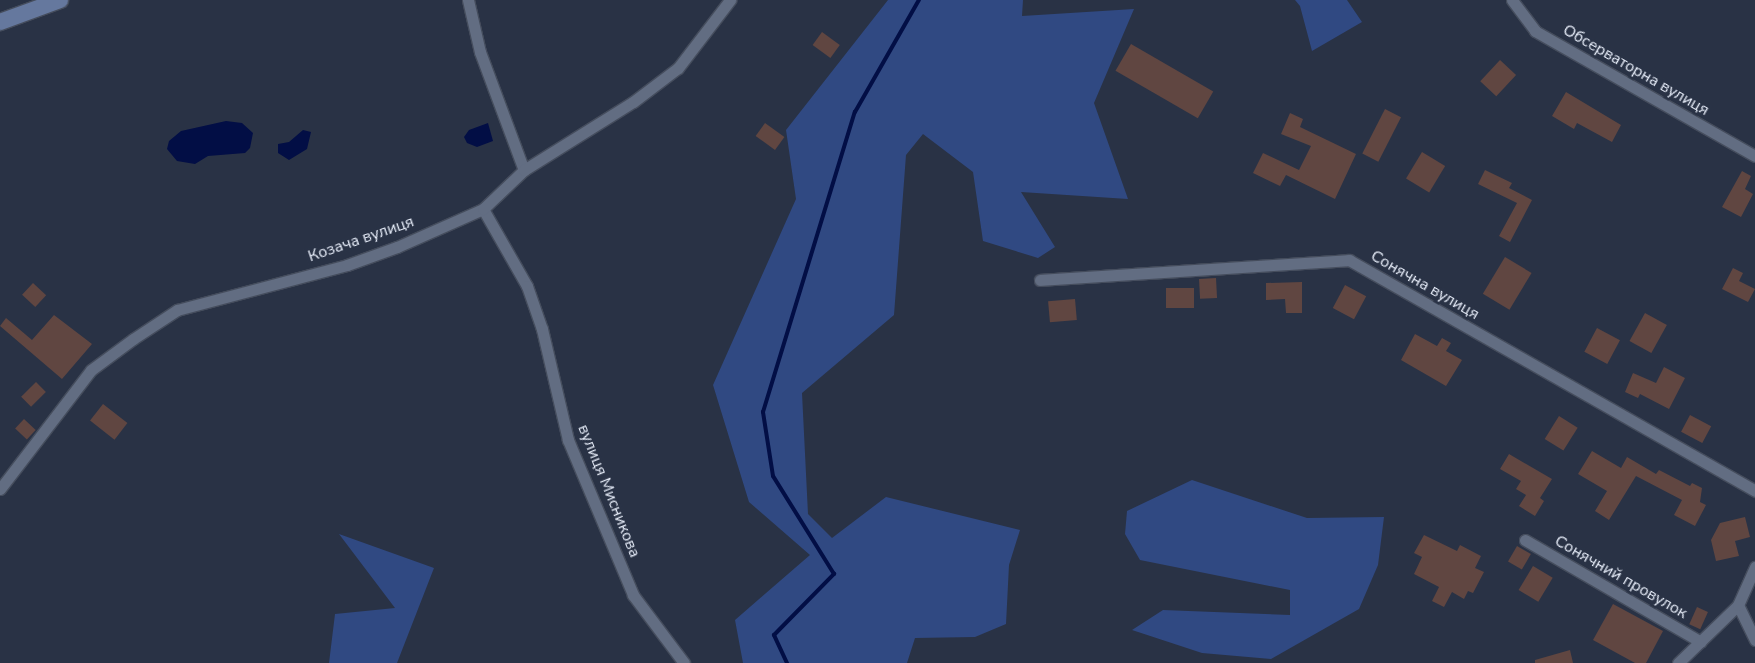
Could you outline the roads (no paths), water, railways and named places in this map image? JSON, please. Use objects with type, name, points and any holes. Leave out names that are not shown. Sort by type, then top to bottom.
[{"type":"street","points":[[0,22],[60,0]]},
{"type":"street","points":[[468,0],[480,52],[524,170]]},
{"type":"street","name":"Козача вулиця","points":[[0,489],[91,370],[177,310],[347,265],[397,247],[483,209],[524,170],[633,102],[678,68],[730,0]]},
{"type":"street","name":"Обсерваторна вулиця","points":[[1512,0],[1535,32],[1755,156]]},
{"type":"street","name":"вулиця Мисникова","points":[[483,209],[527,286],[542,329],[568,440],[632,595],[684,663]]},
{"type":"street","name":"Сонячна вулиця","points":[[1040,280],[1349,260],[1755,491]]},
{"type":"street","name":"Сонячний провулок","points":[[1525,540],[1701,642]]},
{"type":"street","points":[[1678,663],[1738,605],[1755,566]]},
{"type":"street","points":[[1738,605],[1755,640]]},
{"type":"waterway","points":[[787,663],[774,635],[834,574],[773,476],[763,412],[855,112],[919,0]]}]
